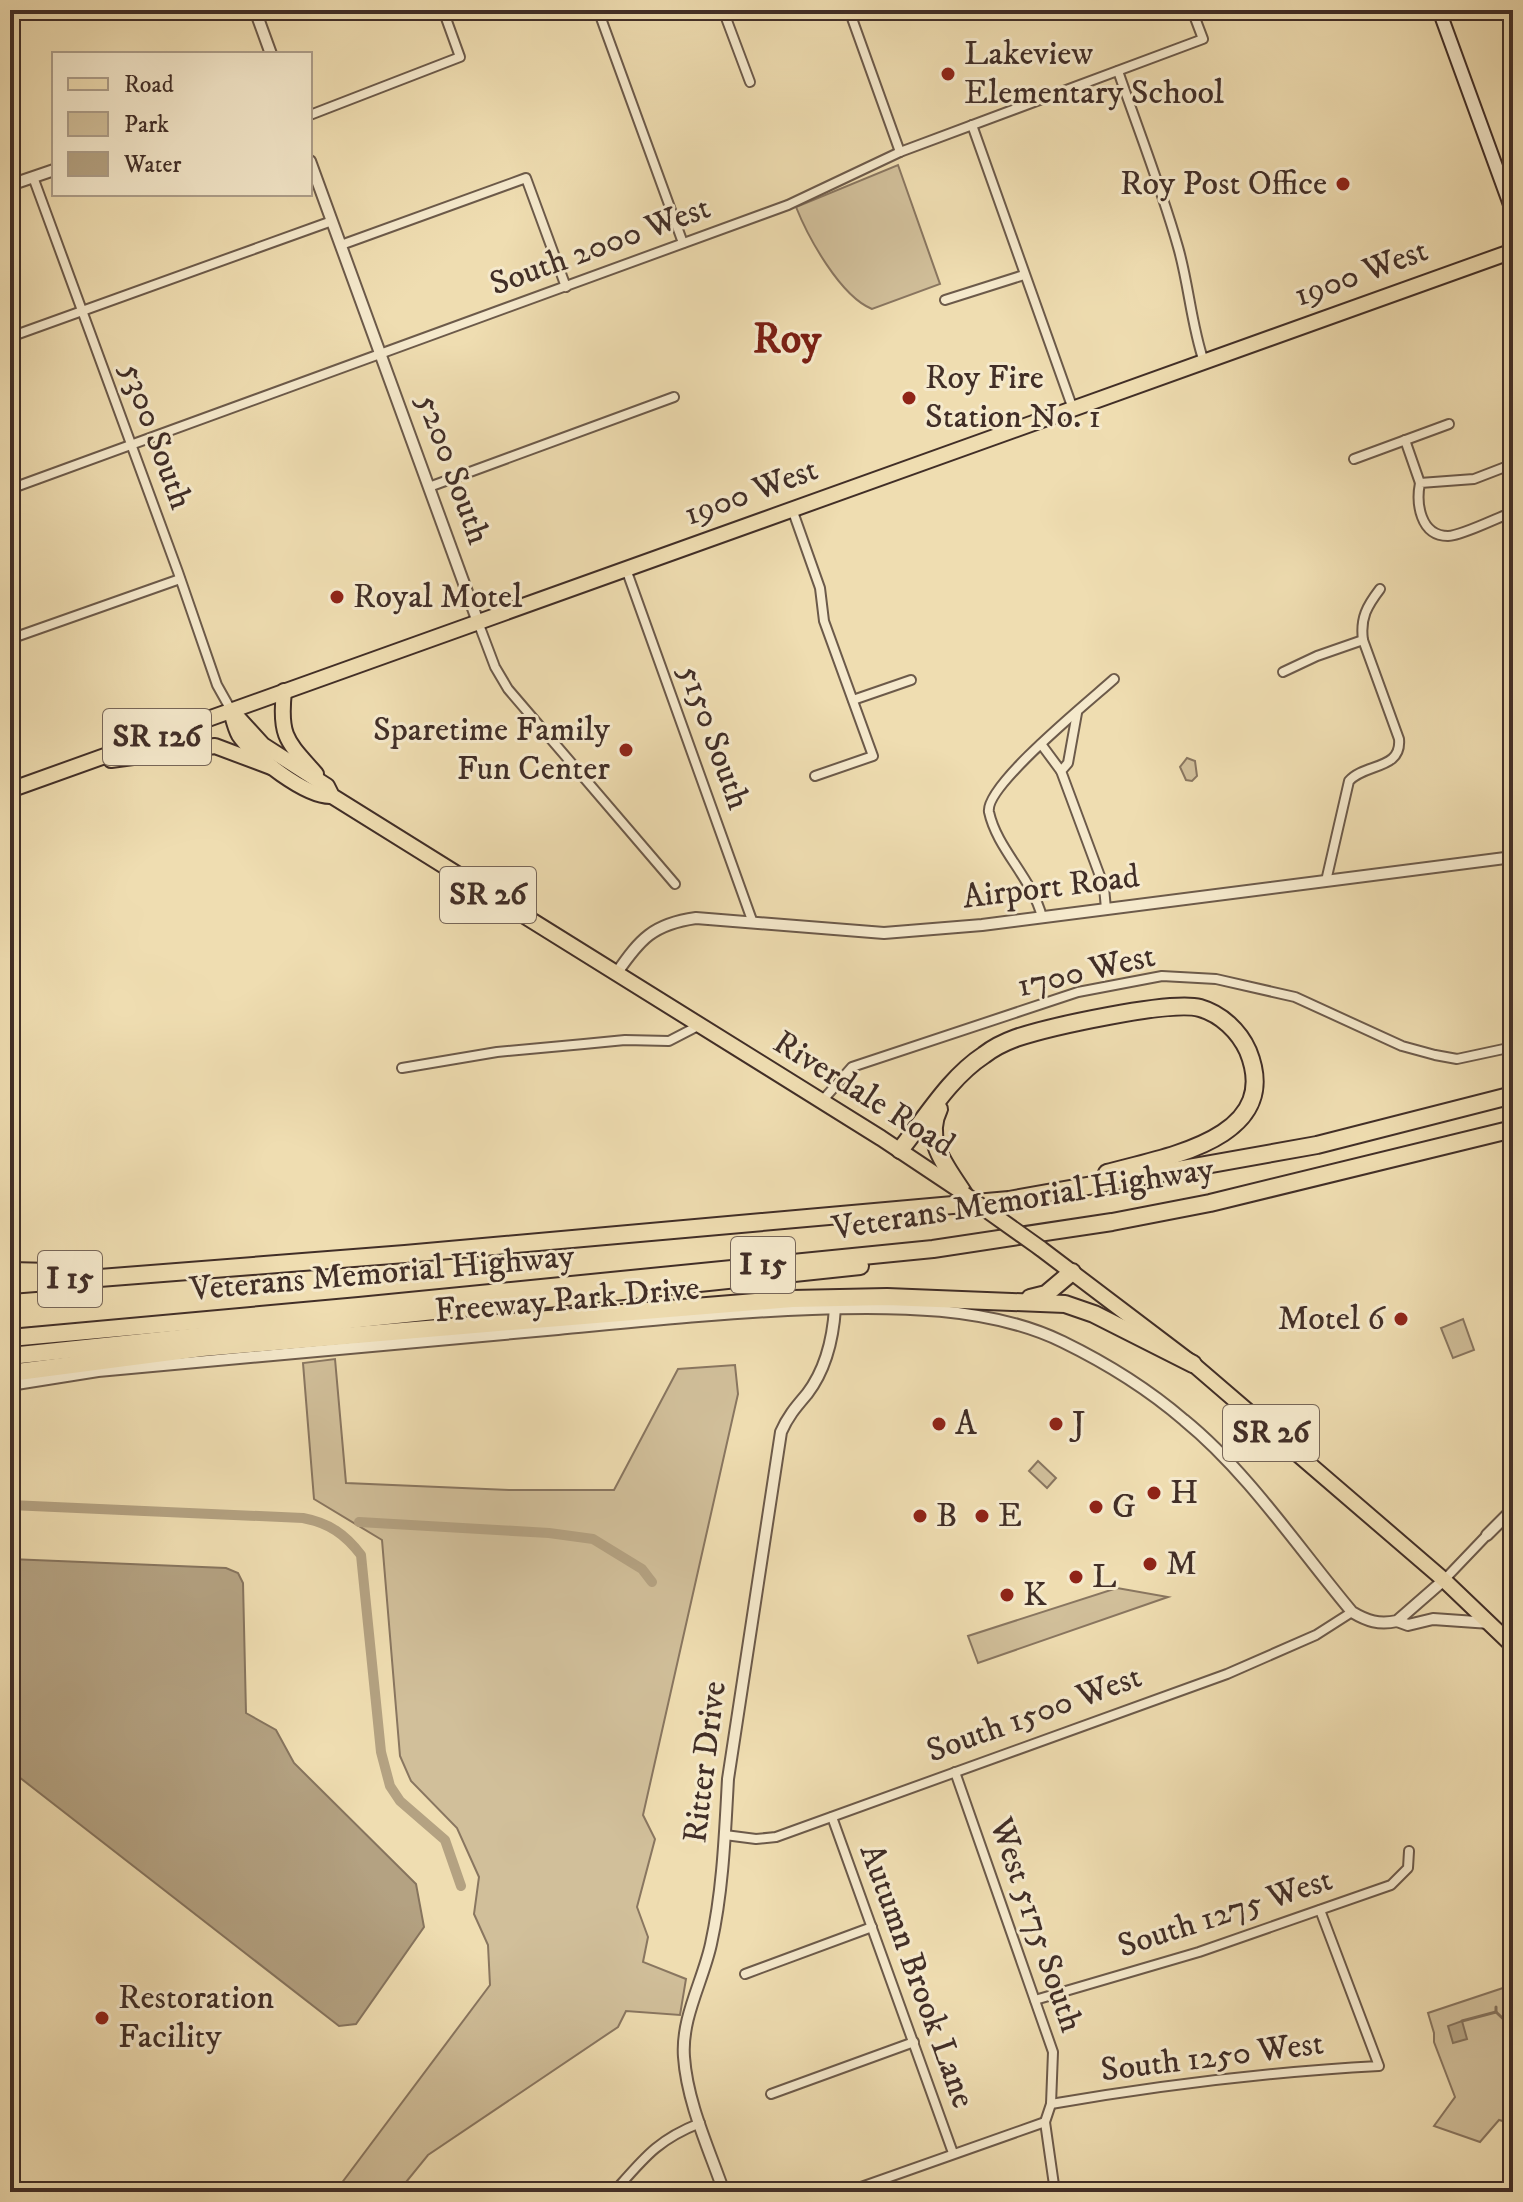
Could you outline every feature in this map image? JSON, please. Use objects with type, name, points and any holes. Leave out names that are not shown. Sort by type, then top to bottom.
[{"type":"highway","points":[[900,1150],[965,1070],[981,1056],[1014,1038],[1171,1006],[1198,1007],[1214,1014],[1231,1026],[1245,1045],[1254,1068],[1254,1091],[1247,1109],[1223,1135],[1193,1150],[1009,1200]]},
{"type":"highway","points":[[946,1093],[933,1121],[933,1133],[937,1150],[964,1194]]},
{"type":"highway","name":"Veterans Memorial Highway","points":[[10,1285],[130,1273],[405,1254],[1009,1200],[1317,1145],[1513,1095]]},
{"type":"highway","name":"Veterans Memorial Highway","points":[[10,1338],[933,1249],[1112,1222],[1210,1203],[1513,1129]]},
{"type":"highway","points":[[10,1356],[874,1265],[933,1249]]},
{"type":"highway","points":[[10,1271],[130,1273]]},
{"type":"highway","points":[[1013,1302],[1046,1294],[1072,1272]]},
{"type":"highway","points":[[10,1373],[202,1348],[792,1299],[887,1297],[1065,1304],[1193,1364]]},
{"type":"main road","points":[[1439,10],[1513,213]]},
{"type":"main road","name":"1900 West","points":[[10,790],[1513,251]]},
{"type":"main road","points":[[284,691],[282,728],[290,744],[330,791]]},
{"type":"main road","name":"Riverdale Road","points":[[231,710],[237,733],[271,767],[322,797],[330,791]]},
{"type":"main road","name":"Riverdale Road","points":[[231,710],[263,745],[330,791],[698,1026],[900,1150],[1072,1272],[1193,1364],[1444,1580],[1513,1646]]},
{"type":"main road","points":[[83,764],[215,746],[271,767]]},
{"type":"street","points":[[255,10],[270,52]]},
{"type":"street","points":[[312,114],[460,57],[443,10]]},
{"type":"street","points":[[598,10],[683,243]]},
{"type":"street","points":[[723,10],[750,82]]},
{"type":"street","points":[[849,10],[900,152]]},
{"type":"street","name":"South 2000 West","points":[[10,489],[788,205],[900,152],[1203,39],[1192,10]]},
{"type":"street","points":[[1118,71],[1177,244],[1204,362]]},
{"type":"street","points":[[972,125],[1073,409]]},
{"type":"street","name":"5200 South","points":[[312,166],[495,667],[508,689],[675,884]]},
{"type":"street","points":[[10,185],[52,171]]},
{"type":"street","name":"5300 South","points":[[33,177],[217,685],[231,710]]},
{"type":"street","points":[[341,245],[526,178],[566,287]]},
{"type":"street","points":[[10,337],[332,221]]},
{"type":"street","points":[[945,300],[1024,275]]},
{"type":"street","points":[[429,487],[674,397]]},
{"type":"street","points":[[1354,459],[1449,424]]},
{"type":"street","points":[[1405,440],[1420,483],[1417,497],[1421,519],[1434,532],[1449,536],[1513,512]]},
{"type":"street","points":[[1420,483],[1474,479],[1513,464]]},
{"type":"street","points":[[792,509],[820,588],[824,621],[873,756],[815,776]]},
{"type":"street","name":"5150 South","points":[[626,569],[753,923]]},
{"type":"street","points":[[10,639],[180,579]]},
{"type":"street","points":[[1326,881],[1349,781],[1361,772],[1389,762],[1396,757],[1400,748],[1363,640],[1361,624],[1367,606],[1380,589]]},
{"type":"street","points":[[1283,672],[1363,640]]},
{"type":"street","points":[[1042,917],[1037,896],[1004,846],[989,813],[989,803],[1019,763],[1114,679]]},
{"type":"street","points":[[853,700],[911,680]]},
{"type":"street","points":[[1061,771],[1068,763],[1078,711]]},
{"type":"street","points":[[1041,744],[1061,771],[1104,887],[1106,909]]},
{"type":"street","name":"Airport Road","points":[[616,974],[642,939],[656,929],[675,921],[696,918],[884,933],[1042,917],[1513,857]]},
{"type":"street","name":"1700 West","points":[[822,1101],[852,1067],[1078,992],[1162,976],[1216,979],[1295,997],[1402,1046],[1435,1055],[1457,1059],[1513,1047]]},
{"type":"street","points":[[402,1068],[555,1046],[625,1040],[669,1041],[698,1026]]},
{"type":"street","name":"Ritter Drive","points":[[724,2192],[700,2123],[684,2056],[685,2033],[711,1944],[725,1835],[728,1779],[781,1432],[788,1415],[808,1393],[822,1370],[831,1345],[835,1308]]},
{"type":"street","name":"Freeway Park Drive","points":[[10,1385],[98,1371],[747,1312],[835,1308],[924,1309],[999,1320],[1059,1340],[1105,1364],[1186,1421],[1226,1460],[1352,1612]]},
{"type":"street","points":[[1397,1621],[1444,1580],[1513,1509]]},
{"type":"street","points":[[1352,1612],[1368,1622],[1397,1621],[1408,1625],[1433,1619],[1490,1623]]},
{"type":"street","name":"South 1500 West","points":[[725,1835],[756,1839],[776,1837],[1227,1674],[1316,1635],[1352,1612]]},
{"type":"street","name":"West 5175 South","points":[[955,1772],[1053,2052],[1051,2104],[1045,2122],[1055,2192]]},
{"type":"street","name":"Autumn Brook Lane","points":[[832,1817],[953,2153]]},
{"type":"street","name":"South 1275 West","points":[[1035,2000],[1199,1952],[1391,1885],[1408,1868],[1409,1851]]},
{"type":"street","name":"South 1250 West","points":[[1051,2104],[1218,2078],[1379,2066],[1320,1910]]},
{"type":"street","points":[[745,1974],[872,1927]]},
{"type":"street","points":[[771,2094],[914,2042]]},
{"type":"street","points":[[847,2192],[1045,2122]]},
{"type":"street","points":[[614,2192],[654,2148],[672,2134],[700,2123]]},
{"type":"green space","points":[[898,165],[940,284],[872,309],[848,292],[837,279],[808,234],[796,207]]},
{"type":"green space","points":[[1187,758],[1195,761],[1197,776],[1192,781],[1186,780],[1180,767]]},
{"type":"green space","points":[[1463,1319],[1474,1350],[1453,1358],[1441,1328]]},
{"type":"green space","points":[[335,1359],[346,1483],[509,1490],[614,1490],[678,1369],[735,1365],[738,1394],[643,1815],[655,1839],[637,1907],[648,1937],[643,1962],[686,1979],[680,2015],[626,2011],[618,2027],[428,2155],[398,2192],[335,2192],[490,1985],[488,1945],[474,1914],[479,1877],[457,1828],[411,1781],[400,1756],[382,1540],[314,1499],[303,1363]]},
{"type":"green space","points":[[1038,1461],[1056,1478],[1047,1488],[1029,1471]]},
{"type":"green space","points":[[1117,1588],[1168,1597],[978,1663],[968,1636]]},
{"type":"green space","points":[[1503,1988],[1513,2001],[1513,2124],[1499,2120],[1480,2142],[1434,2126],[1455,2097],[1434,2042],[1428,2013]]},
{"type":"water","points":[[10,1559],[226,1568],[238,1573],[243,1583],[246,1713],[276,1730],[294,1763],[416,1884],[424,1927],[356,2024],[339,2026],[10,1770]]},
{"type":"water","points":[[1462,2021],[1467,2039],[1453,2043],[1448,2026]]},
{"type":"waterway","points":[[10,1505],[303,1518],[329,1526],[342,1535],[361,1555],[381,1752],[390,1786],[400,1801],[445,1840],[461,1886]]},
{"type":"waterway","points":[[359,1522],[549,1533],[593,1539],[642,1569],[652,1582]]},
{"type":"waterway","points":[[1496,2007],[1496,2012],[1513,2028]]},
{"type":"waterway","points":[[1462,2021],[1496,2012]]},
{"type":"place","name":"Lakeview Elementary School","points":[[948,74]]},
{"type":"place","name":"Roy Post Office","points":[[1343,184]]},
{"type":"place","name":"Roy Fire Station No. 1","points":[[909,398]]},
{"type":"place","name":"Royal Motel","points":[[337,597]]},
{"type":"place","name":"Sparetime Family Fun Center","points":[[626,750]]},
{"type":"place","name":"Motel 6","points":[[1401,1319]]},
{"type":"place","name":"A","points":[[939,1424]]},
{"type":"place","name":"J","points":[[1056,1424]]},
{"type":"place","name":"H","points":[[1154,1493]]},
{"type":"place","name":"G","points":[[1096,1507]]},
{"type":"place","name":"B","points":[[920,1516]]},
{"type":"place","name":"E","points":[[982,1516]]},
{"type":"place","name":"M","points":[[1150,1564]]},
{"type":"place","name":"L","points":[[1076,1577]]},
{"type":"place","name":"K","points":[[1007,1595]]},
{"type":"place","name":"Restoration Facility","points":[[102,2018]]},
{"type":"district","name":"Roy","points":[[787,340]]}]
